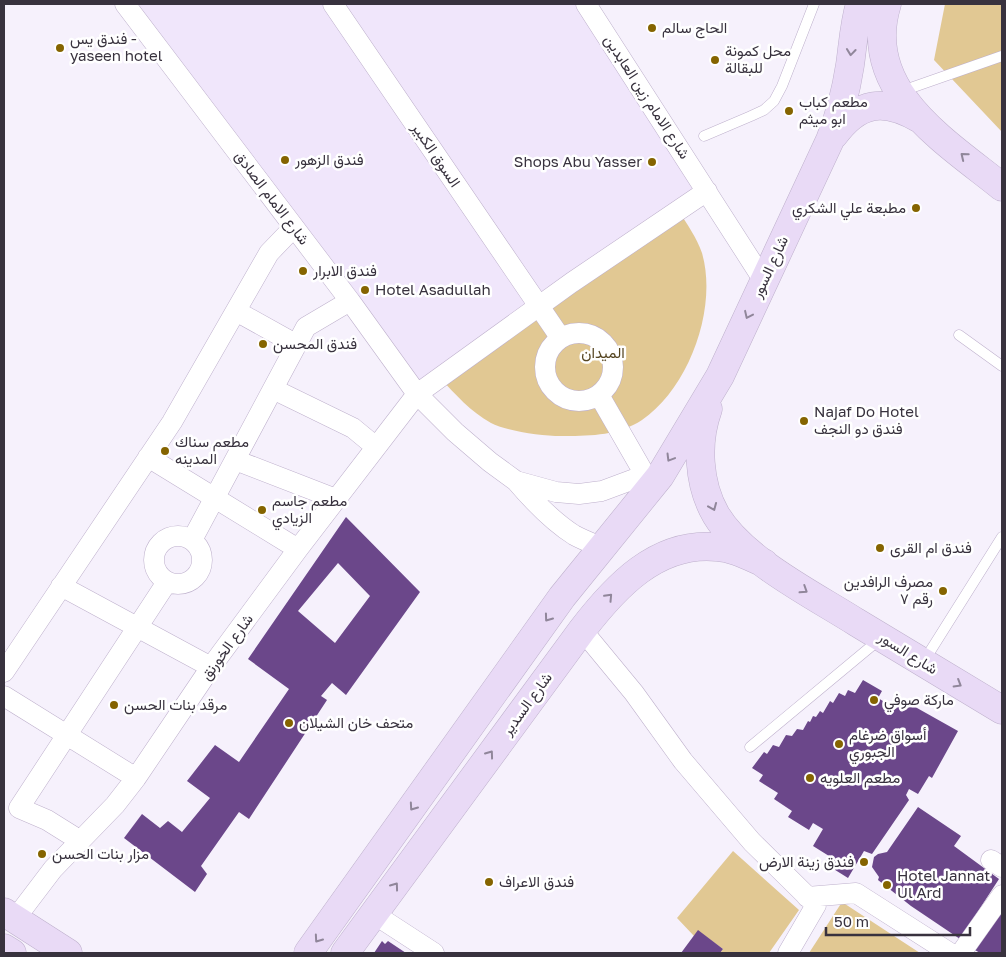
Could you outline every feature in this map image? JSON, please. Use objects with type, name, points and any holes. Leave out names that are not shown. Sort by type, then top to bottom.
[{"type":"main road","name":"شارع السور","points":[[603,548],[660,476],[720,376],[840,117],[854,27],[860,4]]},
{"type":"main road","points":[[885,13],[884,53],[888,72],[898,93],[940,137],[1002,187]]},
{"type":"main road","points":[[830,140],[842,124],[852,115],[876,106],[890,106],[904,110],[923,121]]},
{"type":"main road","points":[[720,376],[706,414],[700,443],[703,481],[716,514],[738,544],[764,563]]},
{"type":"main road","name":"شارع السدير","points":[[345,953],[582,630],[598,609],[621,585],[645,565],[667,554],[690,548],[716,547],[737,551],[764,563]]},
{"type":"main road","points":[[308,953],[557,605],[603,548]]},
{"type":"main road","name":"شارع السور","points":[[764,563],[923,663],[1002,710]]},
{"type":"main road","points":[[433,779],[459,797]]},
{"type":"main road","points":[[10,916],[68,953]]},
{"type":"main road","points":[[4,948],[12,953]]},
{"type":"street","name":"شارع الامام الصادق","points":[[125,4],[350,301],[417,394],[462,438],[516,481]]},
{"type":"street","name":"السوق الكبير","points":[[333,4],[560,338]]},
{"type":"street","name":"شارع الامام زين العابدين","points":[[586,4],[764,281]]},
{"type":"street","name":"شارع الخورنق","points":[[10,916],[79,840],[114,805],[136,778],[212,667],[298,549],[417,394],[539,306],[707,190]]},
{"type":"street","points":[[4,672],[172,422],[269,253],[294,227]]},
{"type":"street","points":[[192,540],[306,328],[350,301]]},
{"type":"street","points":[[236,311],[296,345]]},
{"type":"street","points":[[576,332],[587,333],[598,338],[607,346],[612,356],[612,378],[599,395],[589,400],[567,399],[550,386],[545,375],[545,363],[548,352],[560,338],[576,332]]},
{"type":"street","points":[[273,389],[352,428],[376,447]]},
{"type":"street","points":[[516,481],[556,492],[579,494],[602,491],[645,475],[599,395]]},
{"type":"street","points":[[148,457],[298,549]]},
{"type":"street","points":[[235,460],[336,499]]},
{"type":"street","points":[[516,481],[534,502],[554,520],[574,535],[603,548]]},
{"type":"street","points":[[185,536],[192,540],[198,546],[201,553],[201,569],[196,576],[182,584],[167,582],[160,577],[153,563],[157,547],[162,541],[169,537],[185,536]]},
{"type":"street","points":[[79,840],[47,820],[19,808],[167,582]]},
{"type":"street","points":[[61,586],[136,628],[212,667]]},
{"type":"street","points":[[582,630],[634,693],[683,760],[752,842],[816,905],[788,953]]},
{"type":"street","points":[[4,696],[136,778]]},
{"type":"street","points":[[807,897],[856,893],[950,953]]},
{"type":"street","points":[[961,953],[1002,895]]},
{"type":"street","points":[[374,914],[434,953]]},
{"type":"lane","points":[[704,136],[764,110],[774,100],[782,86],[814,4]]},
{"type":"lane","points":[[898,93],[1002,56]]},
{"type":"lane","points":[[959,335],[1002,366]]},
{"type":"lane","points":[[923,663],[1002,537]]},
{"type":"lane","points":[[750,746],[882,637]]},
{"type":"shaded area","points":[[125,4],[586,4],[707,191],[417,394]]},
{"type":"green space","points":[[945,4],[1002,4],[1002,132],[934,60]]},
{"type":"green space","name":"الميدان","points":[[678,210],[695,236],[702,253],[706,275],[706,298],[702,322],[696,345],[686,368],[659,406],[642,420],[615,432],[595,435],[557,436],[516,431],[498,426],[484,419],[440,378]]},
{"type":"green space","points":[[733,851],[799,910],[769,953],[720,953],[723,949],[698,931],[694,936],[677,918]]},
{"type":"green space","points":[[842,902],[920,953],[809,953]]},
{"type":"building","name":"متحف خان الشيلان","points":[[346,517],[420,592],[346,695],[332,683],[321,696],[327,700],[249,819],[239,812],[201,866],[207,874],[195,892],[124,838],[142,814],[160,828],[168,821],[182,832],[210,798],[187,781],[215,745],[239,762],[289,689],[248,659]],"holes":[[[338,563],[370,596],[335,643],[298,611]]]},
{"type":"building","points":[[863,680],[882,691],[878,698],[896,709],[901,699],[958,731],[932,778],[929,776],[918,794],[909,789],[906,795],[909,800],[872,854],[864,851],[848,878],[824,863],[829,856],[813,846],[823,829],[813,823],[809,830],[788,817],[792,811],[774,799],[778,793],[759,781],[763,775],[752,768],[764,752],[767,754],[773,745],[779,747],[786,735],[792,736],[797,729],[803,730],[813,716],[816,717],[820,711],[823,713],[830,701],[833,703],[839,693],[845,696],[848,690],[855,693]]},
{"type":"building","points":[[918,807],[961,836],[954,846],[999,879],[960,939],[911,906],[878,880],[879,877],[872,867],[874,857],[887,852]]},
{"type":"building","points":[[1002,909],[1002,953],[980,953],[975,950]]},
{"type":"building","points":[[698,930],[723,949],[720,953],[681,953]]},
{"type":"building","points":[[382,941],[385,944],[388,941],[406,953],[374,953]]},
{"type":"place","name":"الحاج سالم","points":[[652,28]]},
{"type":"place","name":"فندق يس - yaseen hotel","points":[[60,48]]},
{"type":"place","name":"محل كمونة للبقالة","points":[[715,60]]},
{"type":"place","name":"مطعم كباب ابو ميثم","points":[[789,111]]},
{"type":"place","name":"فندق الزهور","points":[[285,160]]},
{"type":"place","name":"Shops Abu Yasser","points":[[652,162]]},
{"type":"place","name":"مطبعة علي الشكري","points":[[916,208]]},
{"type":"place","name":"فندق الابرار","points":[[303,271]]},
{"type":"place","name":"Hotel Asadullah","points":[[365,290]]},
{"type":"place","name":"فندق المحسن","points":[[263,344]]},
{"type":"place","name":"Najaf Do Hotel فندق دو النجف","points":[[804,421]]},
{"type":"place","name":"مطعم سناك المدينه","points":[[165,451]]},
{"type":"place","name":"مطعم جاسم الزيادي","points":[[262,510]]},
{"type":"place","name":"فندق ام القرى","points":[[880,548]]},
{"type":"place","name":"مصرف الرافدين رقم ٧","points":[[943,591]]},
{"type":"place","name":"ماركة صوفي","points":[[874,700]]},
{"type":"place","name":"مرقد بنات الحسن","points":[[114,705]]},
{"type":"place","name":"متحف خان الشيلان","points":[[289,723]]},
{"type":"place","name":"أسواق ضرغام الجبوري","points":[[839,744]]},
{"type":"place","name":"مطعم العلويه","points":[[810,778]]},
{"type":"place","name":"مزار بنات الحسن","points":[[42,854]]},
{"type":"place","name":"فندق زينة الارض","points":[[864,862]]},
{"type":"place","name":"فندق الاعراف","points":[[489,882]]},
{"type":"place","name":"Hotel Jannat Ul Ard","points":[[887,885]]}]
